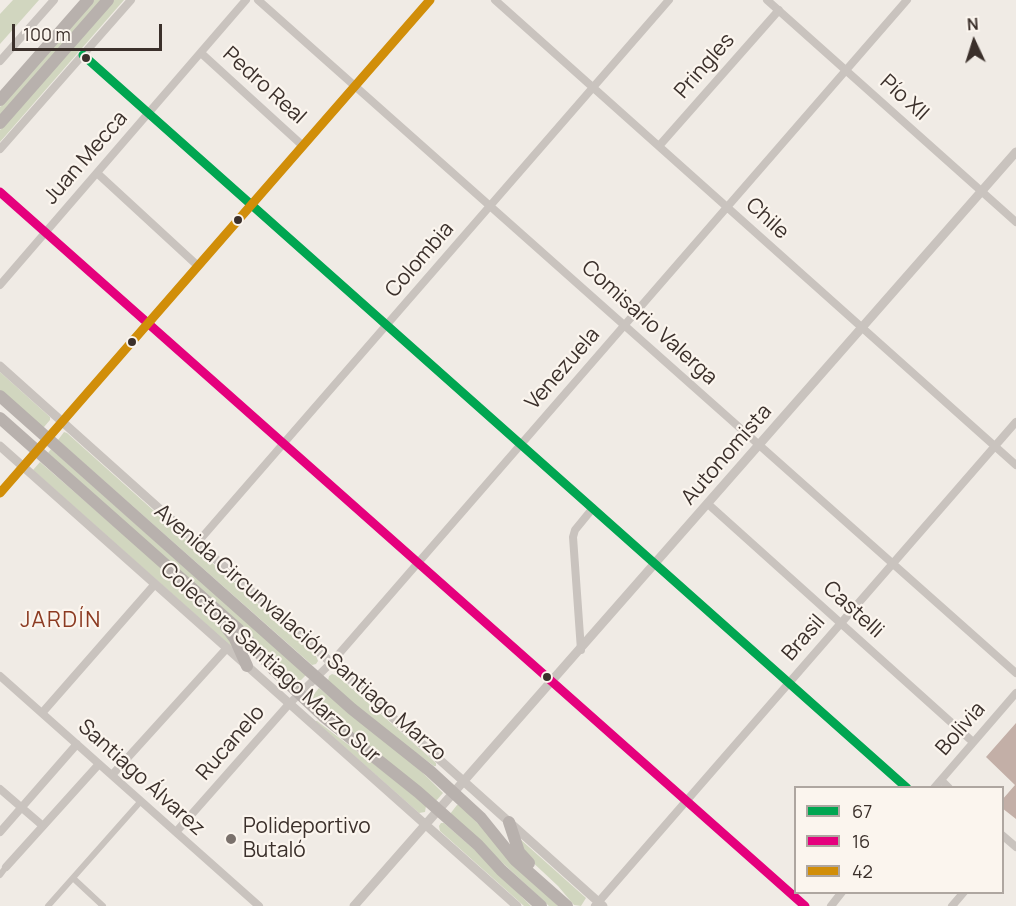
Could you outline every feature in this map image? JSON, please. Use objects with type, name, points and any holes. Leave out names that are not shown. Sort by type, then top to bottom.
[{"type":"main road","points":[[0,100],[88,0]]},
{"type":"main road","points":[[0,123],[108,0]]},
{"type":"main road","name":"Avenida Circunvalación Santiago Marzo","points":[[0,396],[360,717],[420,762],[486,823],[511,856],[568,906]]},
{"type":"main road","name":"Avenida Circunvalación Santiago Marzo","points":[[0,418],[242,633],[271,667],[337,729],[403,779],[541,906]]},
{"type":"main road","points":[[185,582],[199,602],[232,633],[247,666]]},
{"type":"main road","points":[[509,822],[521,856],[558,890],[568,906]]},
{"type":"street","points":[[0,61],[54,0]]},
{"type":"street","points":[[0,149],[131,0]]},
{"type":"street","name":"Juan Mecca","points":[[0,285],[246,0]]},
{"type":"street","name":"Comisario Valerga","points":[[258,0],[1016,673]]},
{"type":"street","points":[[0,493],[430,0]]},
{"type":"street","name":"Chile","points":[[495,0],[1016,465]]},
{"type":"street","name":"Colombia","points":[[197,543],[669,0]]},
{"type":"street","name":"Pío XII","points":[[767,0],[1016,222]]},
{"type":"street","name":"Venezuela","points":[[289,704],[331,663],[907,0]]},
{"type":"street","name":"Pringles","points":[[659,146],[779,10]]},
{"type":"street","name":"Pedro Real","points":[[201,53],[303,146]]},
{"type":"street","points":[[83,55],[905,786]]},
{"type":"street","name":"Autonomista","points":[[354,906],[1016,152]]},
{"type":"street","points":[[97,172],[198,266]]},
{"type":"street","points":[[0,192],[805,906]]},
{"type":"street","name":"Colectora Santiago Marzo Sur","points":[[0,366],[465,782],[599,905]]},
{"type":"street","name":"Brasil","points":[[599,905],[686,801],[1016,422]]},
{"type":"street","name":"Colectora Santiago Marzo Sur","points":[[0,446],[516,906]]},
{"type":"street","name":"Castelli","points":[[708,504],[974,742]]},
{"type":"street","points":[[581,650],[573,537],[575,530],[593,508]]},
{"type":"street","points":[[42,713],[155,584]]},
{"type":"street","points":[[112,775],[227,648]]},
{"type":"street","name":"Santiago Álvarez","points":[[0,676],[256,905]]},
{"type":"street","name":"Bolivia","points":[[936,786],[1016,693]]},
{"type":"street","name":"Rucanelo","points":[[176,832],[289,704]]},
{"type":"street","points":[[0,832],[76,744]]},
{"type":"street","points":[[0,874],[99,764]]},
{"type":"street","points":[[941,780],[947,786]]},
{"type":"street","points":[[0,789],[43,826]]},
{"type":"street","points":[[48,906],[141,801]]},
{"type":"street","points":[[73,878],[103,906]]},
{"type":"street","points":[[952,906],[962,894]]},
{"type":"green space","points":[[13,0],[39,0],[0,44],[0,14]]},
{"type":"green space","points":[[94,0],[102,0],[0,116],[0,107]]},
{"type":"green space","points":[[114,0],[124,0],[0,142],[0,130]]},
{"type":"green space","points":[[0,372],[50,417],[44,427],[0,390]]},
{"type":"green space","points":[[64,432],[316,656],[318,661],[316,664],[312,665],[58,440]]},
{"type":"green space","points":[[51,449],[306,675],[297,684],[267,656],[248,632],[48,453]]},
{"type":"green space","points":[[40,462],[170,575],[196,605],[228,634],[233,648],[33,470]]},
{"type":"green space","points":[[332,674],[338,676],[436,763],[436,766],[375,723],[328,681]]},
{"type":"green space","points":[[319,688],[413,763],[443,793],[436,801],[333,719],[311,698]]},
{"type":"green space","points":[[315,721],[399,783],[426,806],[425,812],[419,813]]},
{"type":"green space","points":[[457,805],[460,805],[558,906],[549,906],[450,814]]},
{"type":"green space","points":[[441,823],[444,823],[476,851],[531,906],[524,906],[440,831]]},
{"type":"green space","points":[[520,839],[586,898],[581,906],[574,905],[558,886],[527,857]]},
{"type":"building","points":[[1016,723],[1016,819],[1004,810],[1004,798],[1015,785],[986,757]]},
{"type":"transit line","name":"42","points":[[0,493],[430,0]]},
{"type":"transit line","name":"67","points":[[83,55],[905,786]]},
{"type":"transit line","name":"16","points":[[0,192],[805,906]]},
{"type":"place","name":"Polideportivo Butaló","points":[[231,839]]},
{"type":"district","name":"JARDÍN","points":[[61,621]]}]
